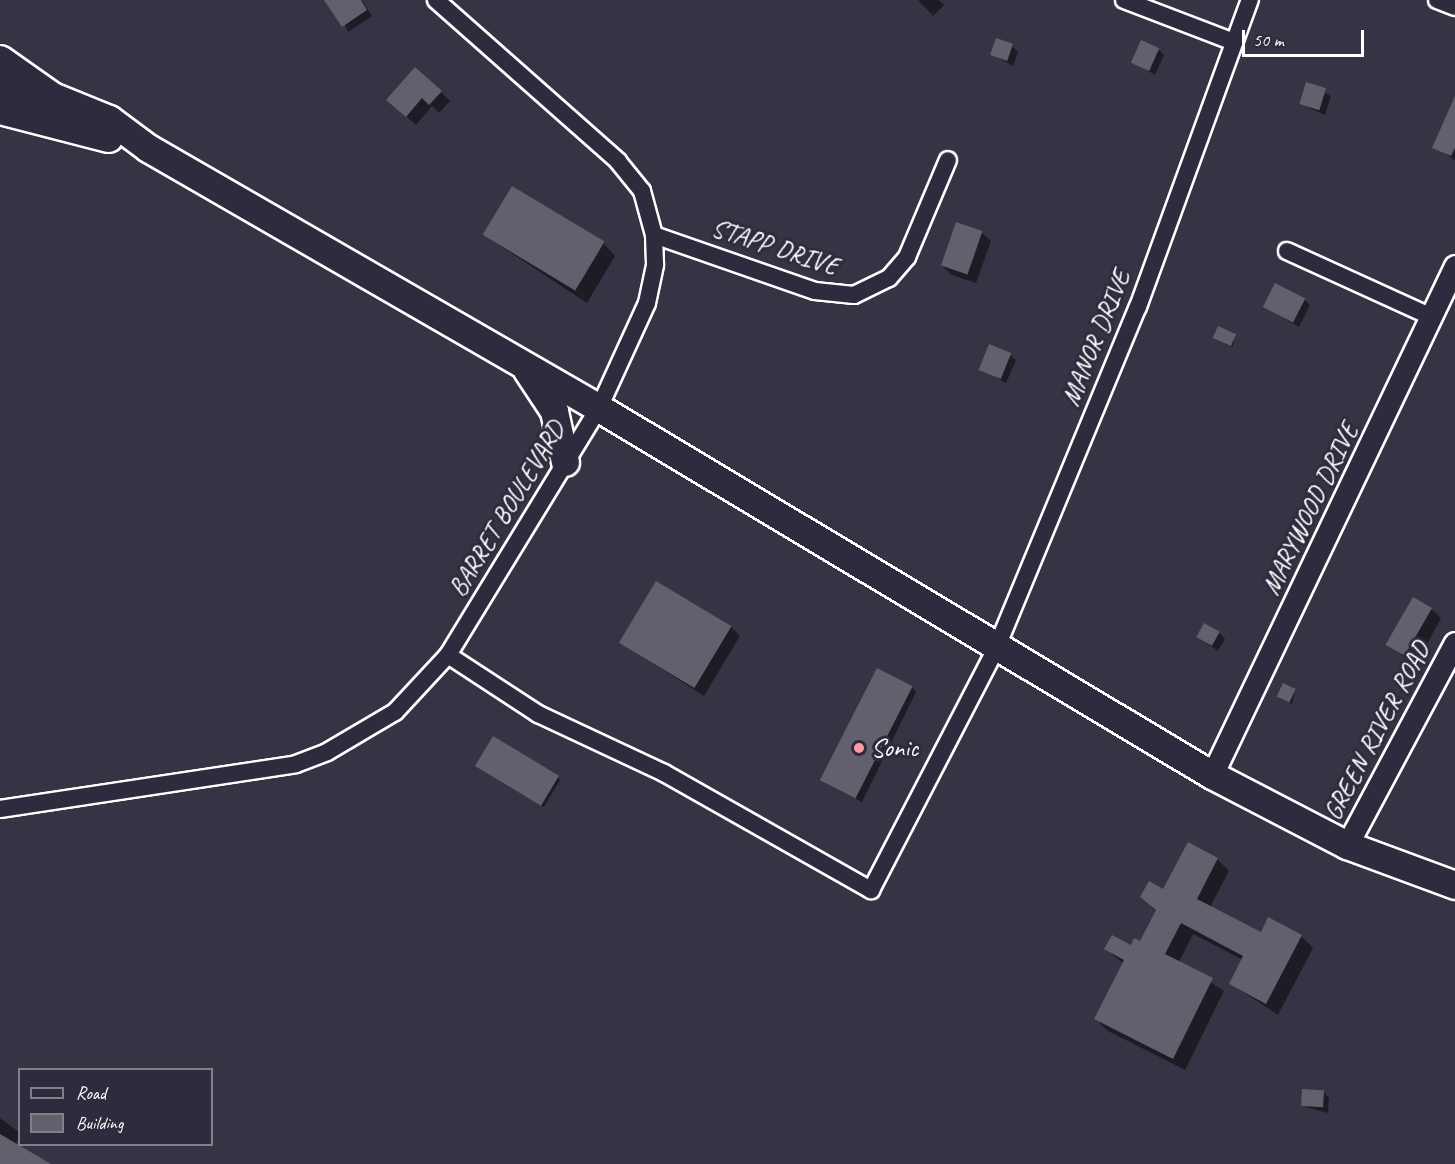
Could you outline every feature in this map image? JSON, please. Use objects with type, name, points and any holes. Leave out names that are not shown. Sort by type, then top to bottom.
[{"type":"highway","points":[[0,60],[51,96]]},
{"type":"highway","points":[[0,110],[108,138]]},
{"type":"main road","points":[[0,73],[109,119],[148,148],[599,408],[996,649],[1212,776],[1347,844],[1455,885]]},
{"type":"main road","points":[[0,88],[108,138],[148,148]]},
{"type":"main road","points":[[520,363],[554,411],[565,462]]},
{"type":"street","name":"BARRET BOULEVARD","points":[[0,809],[296,764],[327,752],[395,712],[448,655],[599,408],[647,303],[654,235],[642,191],[618,161],[436,0]]},
{"type":"street","points":[[1124,0],[1234,42]]},
{"type":"street","name":"MANOR DRIVE","points":[[448,655],[538,714],[664,773],[871,890],[996,649],[1138,307],[1250,0]]},
{"type":"street","points":[[1437,0],[1455,7]]},
{"type":"street","name":"STAPP DRIVE","points":[[654,235],[815,291],[854,295],[889,278],[907,257],[948,160]]},
{"type":"street","points":[[1287,251],[1432,317]]},
{"type":"street","name":"MARYWOOD DRIVE","points":[[1212,776],[1455,266]]},
{"type":"street","name":"GREEN RIVER ROAD","points":[[1347,844],[1455,644]]},
{"type":"building","points":[[324,0],[361,0],[367,10],[342,27]]},
{"type":"building","points":[[996,38],[1013,44],[1007,61],[990,55]]},
{"type":"building","points":[[1141,40],[1159,48],[1149,71],[1131,63]]},
{"type":"building","points":[[415,67],[442,91],[429,105],[422,98],[406,117],[386,100]]},
{"type":"building","points":[[1306,82],[1326,88],[1319,110],[1299,104]]},
{"type":"building","points":[[1455,96],[1455,148],[1451,156],[1432,148]]},
{"type":"building","points":[[512,186],[605,242],[575,290],[483,235]]},
{"type":"building","points":[[956,222],[982,231],[967,275],[941,265]]},
{"type":"building","points":[[1275,283],[1305,298],[1293,322],[1263,307]]},
{"type":"building","points":[[1218,326],[1236,334],[1231,346],[1213,338]]},
{"type":"building","points":[[989,344],[1011,353],[1001,379],[979,370]]},
{"type":"building","points":[[656,581],[731,626],[694,688],[619,643]]},
{"type":"building","points":[[1413,597],[1432,608],[1405,656],[1386,645]]},
{"type":"building","points":[[1204,623],[1220,632],[1212,646],[1196,637]]},
{"type":"building","points":[[877,668],[913,686],[855,798],[820,780]]},
{"type":"building","points":[[1283,683],[1296,689],[1289,703],[1277,697]]},
{"type":"building","points":[[493,736],[559,776],[541,806],[475,766]]},
{"type":"building","points":[[1188,842],[1218,858],[1197,899],[1261,932],[1268,917],[1302,935],[1266,1004],[1229,984],[1243,956],[1181,923],[1165,954],[1213,978],[1173,1059],[1094,1019],[1124,960],[1104,949],[1112,935],[1131,945],[1134,938],[1140,941],[1156,910],[1140,897],[1149,881],[1163,889]]},
{"type":"building","points":[[1302,1089],[1324,1090],[1323,1107],[1301,1106]]},
{"type":"building","points":[[0,1134],[51,1164],[0,1164]]},
{"type":"place","name":"Sonic","points":[[859,748]]}]
